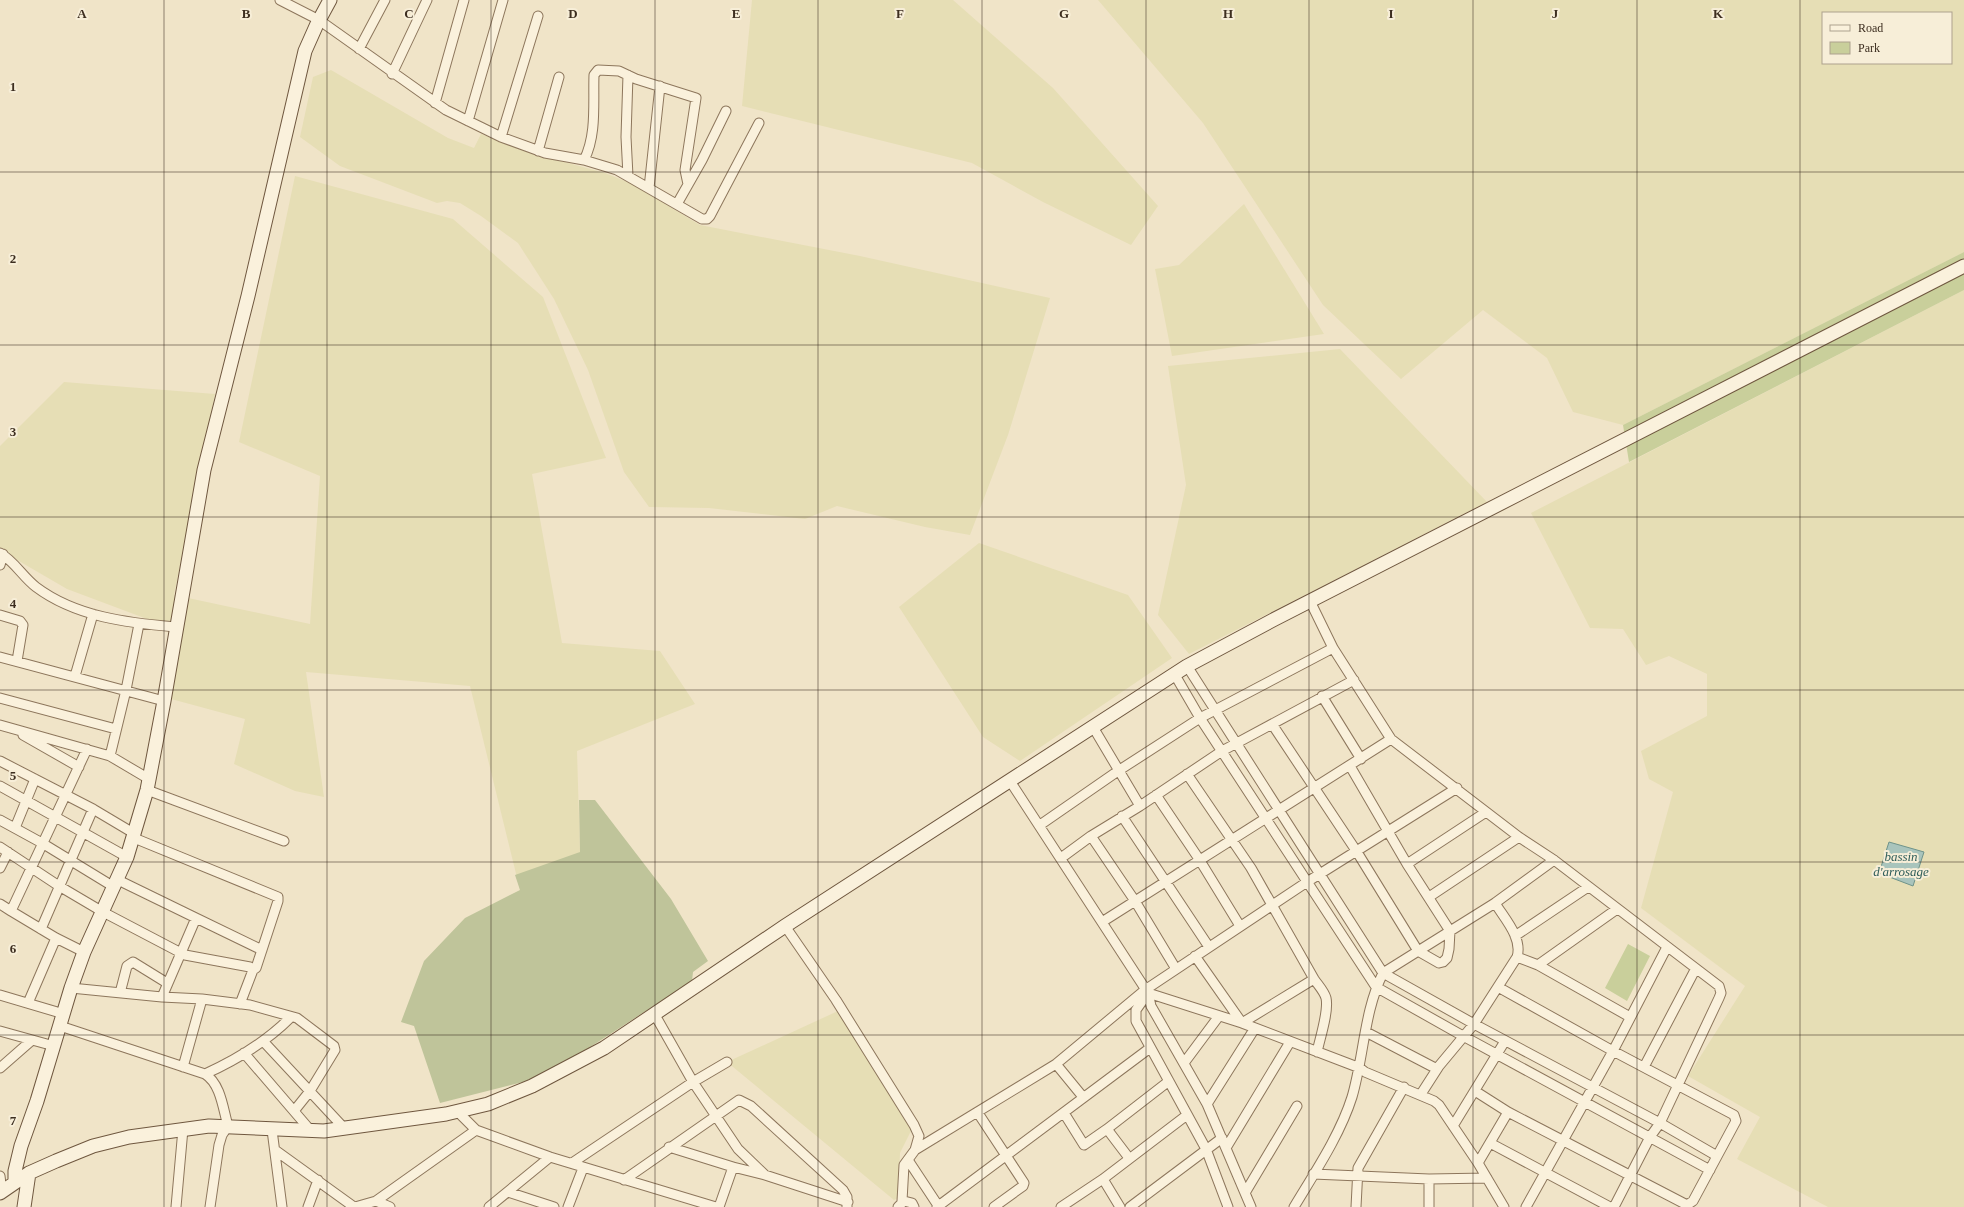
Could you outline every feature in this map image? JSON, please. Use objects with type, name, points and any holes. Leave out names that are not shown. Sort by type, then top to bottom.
[{"type":"main road","points":[[15,1182],[18,1160],[71,988],[84,952],[127,857],[148,784],[204,470],[248,296],[305,51],[330,0]]},
{"type":"main road","points":[[1,1192],[29,1173],[93,1146],[129,1136],[183,1129],[228,1126],[272,1130],[311,1131],[344,1128],[457,1112],[488,1104],[532,1086],[604,1048],[786,926],[1187,666],[1310,601],[1964,266]]},
{"type":"main road","points":[[24,1207],[29,1173]]},
{"type":"street","points":[[359,49],[385,0]]},
{"type":"street","points":[[392,74],[427,0]]},
{"type":"street","points":[[435,103],[464,0]]},
{"type":"street","points":[[468,121],[503,0]]},
{"type":"street","points":[[286,1],[319,20],[392,74],[435,103],[468,121],[501,137],[538,151],[584,160],[628,176],[702,219],[708,219],[759,124]]},
{"type":"street","points":[[501,137],[538,16]]},
{"type":"street","points":[[584,160],[588,153],[592,131],[595,73],[598,70],[616,70],[636,79],[696,98],[685,170],[688,184]]},
{"type":"street","points":[[628,75],[626,137],[628,176]]},
{"type":"street","points":[[538,151],[559,77]]},
{"type":"street","points":[[649,188],[660,86]]},
{"type":"street","points":[[676,204],[702,160],[726,111]]},
{"type":"street","points":[[1,554],[35,587],[62,603],[93,614],[139,624],[176,627]]},
{"type":"street","points":[[0,565],[1,554]]},
{"type":"street","points":[[1310,601],[1333,648],[1391,739],[1457,788],[1519,837],[1554,860],[1695,970],[1719,986],[1721,993],[1660,1123],[1650,1137],[1614,1207]]},
{"type":"street","points":[[75,676],[93,614]]},
{"type":"street","points":[[0,615],[20,621],[23,625],[17,661]]},
{"type":"street","points":[[110,756],[126,690],[139,624]]},
{"type":"street","points":[[1040,825],[1118,771],[1200,718],[1333,648]]},
{"type":"street","points":[[0,658],[75,676],[164,701]]},
{"type":"street","points":[[1187,666],[1383,973],[1505,1041],[1660,1123],[1717,1156]]},
{"type":"street","points":[[1175,675],[1200,718],[1376,987],[1710,1170]]},
{"type":"street","points":[[1061,858],[1090,836],[1140,806],[1222,751],[1354,680]]},
{"type":"street","points":[[1322,696],[1361,758]]},
{"type":"street","points":[[0,698],[116,729]]},
{"type":"street","points":[[1272,724],[1357,852],[1418,951],[1439,962],[1443,962],[1447,958],[1450,931],[1407,864],[1350,766]]},
{"type":"street","points":[[0,725],[88,748],[110,756],[148,784],[284,841]]},
{"type":"street","points":[[1093,727],[1140,806]]},
{"type":"street","points":[[12,728],[79,767]]},
{"type":"street","points":[[1102,922],[1278,809],[1350,766],[1391,739]]},
{"type":"street","points":[[11,911],[30,866],[88,748]]},
{"type":"street","points":[[0,761],[93,809],[134,836],[278,897],[256,968],[253,970],[240,1004]]},
{"type":"street","points":[[1188,774],[1273,905],[1314,979],[1324,993],[1326,1000],[1317,1052]]},
{"type":"street","points":[[15,828],[35,779]]},
{"type":"street","points":[[1010,780],[1147,992],[1151,1006],[1207,1104],[1251,1207]]},
{"type":"street","points":[[0,786],[27,799],[127,857]]},
{"type":"street","points":[[915,1150],[978,1113],[1056,1064],[1176,969],[1307,882],[1457,788]]},
{"type":"street","points":[[1156,795],[1240,926]]},
{"type":"street","points":[[41,929],[93,809]]},
{"type":"street","points":[[1407,864],[1486,812]]},
{"type":"street","points":[[1122,816],[1209,947]]},
{"type":"street","points":[[0,820],[70,860],[116,884],[196,918],[262,950]]},
{"type":"street","points":[[1090,836],[1135,901],[1176,969]]},
{"type":"street","points":[[1429,897],[1519,837]]},
{"type":"street","points":[[0,847],[59,886],[103,912],[181,951],[185,955],[250,967],[253,970]]},
{"type":"street","points":[[0,868],[8,852]]},
{"type":"street","points":[[1294,1207],[1346,1113],[1360,1068],[1376,987],[1383,973],[1495,903],[1554,860]]},
{"type":"street","points":[[1515,936],[1588,887]]},
{"type":"street","points":[[1421,1094],[1437,1069],[1474,1024],[1517,957],[1519,947],[1515,936],[1495,903]]},
{"type":"street","points":[[0,904],[56,938],[84,952]]},
{"type":"street","points":[[1538,965],[1617,909]]},
{"type":"street","points":[[162,997],[196,918]]},
{"type":"street","points":[[786,926],[836,1000],[914,1125],[919,1136],[915,1150],[904,1165],[900,1204],[907,1201],[914,1207]]},
{"type":"street","points":[[28,1003],[56,938]]},
{"type":"street","points":[[1528,1206],[1563,1139],[1613,1051],[1667,947]]},
{"type":"street","points":[[1195,956],[1242,1023]]},
{"type":"street","points":[[1517,957],[1538,965],[1630,1017]]},
{"type":"street","points":[[120,992],[127,966],[130,962],[133,962],[167,983]]},
{"type":"street","points":[[1644,1067],[1695,970]]},
{"type":"street","points":[[1242,1023],[1314,979]]},
{"type":"street","points":[[1475,1091],[1508,1112],[1563,1139],[1629,1176],[1687,1205],[1693,1201],[1736,1121],[1734,1115],[1613,1051],[1498,987]]},
{"type":"street","points":[[71,988],[162,997],[202,999],[240,1004],[291,1017],[304,1022],[335,1048],[334,1053],[310,1091],[294,1111]]},
{"type":"street","points":[[1147,992],[1242,1023],[1360,1068],[1365,1072],[1421,1094],[1439,1106],[1478,1163],[1504,1207]]},
{"type":"street","points":[[1147,992],[1136,1010],[1135,1017],[1150,1048],[1206,1149],[1228,1207]]},
{"type":"street","points":[[0,995],[28,1003],[62,1020],[183,1067],[205,1074],[210,1078],[217,1088],[228,1126],[222,1135],[219,1145],[210,1207]]},
{"type":"street","points":[[183,1067],[202,999]]},
{"type":"street","points":[[655,1015],[693,1082],[716,1114],[738,1149],[765,1175]]},
{"type":"street","points":[[1184,1063],[1219,1016]]},
{"type":"street","points":[[205,1074],[224,1066],[263,1041],[291,1017]]},
{"type":"street","points":[[1207,1104],[1255,1028]]},
{"type":"street","points":[[0,1031],[54,1046]]},
{"type":"street","points":[[1366,1032],[1437,1069]]},
{"type":"street","points":[[0,1068],[32,1040]]},
{"type":"street","points":[[263,1041],[344,1128]]},
{"type":"street","points":[[1453,1126],[1505,1041]]},
{"type":"street","points":[[1226,1148],[1290,1042]]},
{"type":"street","points":[[908,1160],[938,1207],[1150,1048]]},
{"type":"street","points":[[244,1053],[311,1131]]},
{"type":"street","points":[[572,1164],[693,1082],[727,1062]]},
{"type":"street","points":[[1056,1064],[1083,1097]]},
{"type":"street","points":[[1064,1113],[1084,1145],[1169,1081]]},
{"type":"street","points":[[1356,1207],[1356,1176],[1358,1168],[1404,1088]]},
{"type":"street","points":[[624,1180],[716,1114],[739,1100],[744,1101],[844,1190],[847,1205]]},
{"type":"street","points":[[1245,1193],[1297,1106]]},
{"type":"street","points":[[457,1112],[476,1130],[550,1157],[718,1207],[733,1167]]},
{"type":"street","points":[[1478,1163],[1508,1112]]},
{"type":"street","points":[[978,1113],[1024,1183],[1023,1186],[994,1207]]},
{"type":"street","points":[[1061,1207],[1103,1178],[1187,1115]]},
{"type":"street","points":[[176,1207],[183,1129]]},
{"type":"street","points":[[1107,1129],[1129,1158]]},
{"type":"street","points":[[272,1130],[282,1207]]},
{"type":"street","points":[[274,1150],[354,1207],[376,1201],[476,1130]]},
{"type":"street","points":[[1130,1207],[1222,1138]]},
{"type":"street","points":[[1490,1143],[1610,1207]]},
{"type":"street","points":[[669,1147],[733,1167],[765,1175],[847,1205]]},
{"type":"street","points":[[490,1207],[550,1157]]},
{"type":"street","points":[[568,1207],[584,1168]]},
{"type":"street","points":[[1313,1174],[1429,1179],[1486,1178]]},
{"type":"street","points":[[0,1176],[1,1192]]},
{"type":"street","points":[[1103,1178],[1120,1207]]},
{"type":"street","points":[[1429,1179],[1429,1207]]},
{"type":"street","points":[[308,1207],[318,1180]]},
{"type":"street","points":[[508,1192],[554,1207]]},
{"type":"street","points":[[376,1201],[390,1207]]},
{"type":"shaded area","points":[[752,0],[953,0],[1053,88],[1158,206],[1131,245],[1043,202],[972,163],[742,106]]},
{"type":"shaded area","points":[[1098,0],[1964,0],[1964,252],[1623,425],[1573,412],[1547,358],[1483,310],[1401,379],[1323,305],[1203,123]]},
{"type":"shaded area","points":[[331,70],[448,138],[474,148],[481,134],[535,154],[605,173],[630,183],[700,225],[860,256],[1050,298],[1008,435],[970,535],[925,527],[837,506],[805,519],[709,508],[649,507],[624,472],[588,370],[554,299],[518,243],[481,216],[460,203],[447,201],[437,203],[340,166],[300,137],[313,77]]},
{"type":"shaded area","points":[[295,176],[453,219],[543,297],[606,458],[532,474],[562,643],[660,651],[695,704],[577,751],[580,852],[520,890],[470,686],[306,672],[324,797],[295,791],[234,764],[245,719],[160,696],[171,628],[67,589],[0,550],[0,446],[64,382],[215,394],[174,595],[310,624],[320,476],[239,442]]},
{"type":"shaded area","points":[[1244,204],[1324,334],[1172,356],[1155,269],[1179,265]]},
{"type":"shaded area","points":[[1964,290],[1964,1207],[1828,1207],[1737,1159],[1760,1117],[1688,1076],[1745,986],[1641,908],[1673,792],[1649,779],[1641,751],[1707,716],[1707,674],[1669,656],[1646,665],[1623,629],[1590,628],[1531,513]]},
{"type":"shaded area","points":[[1340,349],[1487,502],[1189,654],[1158,615],[1186,485],[1168,366]]},
{"type":"shaded area","points":[[979,543],[1128,595],[1172,658],[1020,761],[983,737],[899,607]]},
{"type":"shaded area","points":[[838,1011],[914,1125],[900,1153],[898,1198],[894,1200],[727,1062]]},
{"type":"green space","points":[[1964,252],[1964,290],[1629,462],[1623,425]]},
{"type":"green space","points":[[579,800],[595,800],[671,899],[708,961],[693,972],[692,981],[584,1051],[527,1081],[440,1103],[414,1026],[401,1022],[424,961],[465,918],[520,890],[515,875],[580,852]]},
{"type":"green space","points":[[1628,944],[1650,956],[1627,1001],[1605,988]]},
{"type":"water","name":"bassin d'arrosage","points":[[1889,842],[1924,852],[1913,886],[1879,873]]}]
